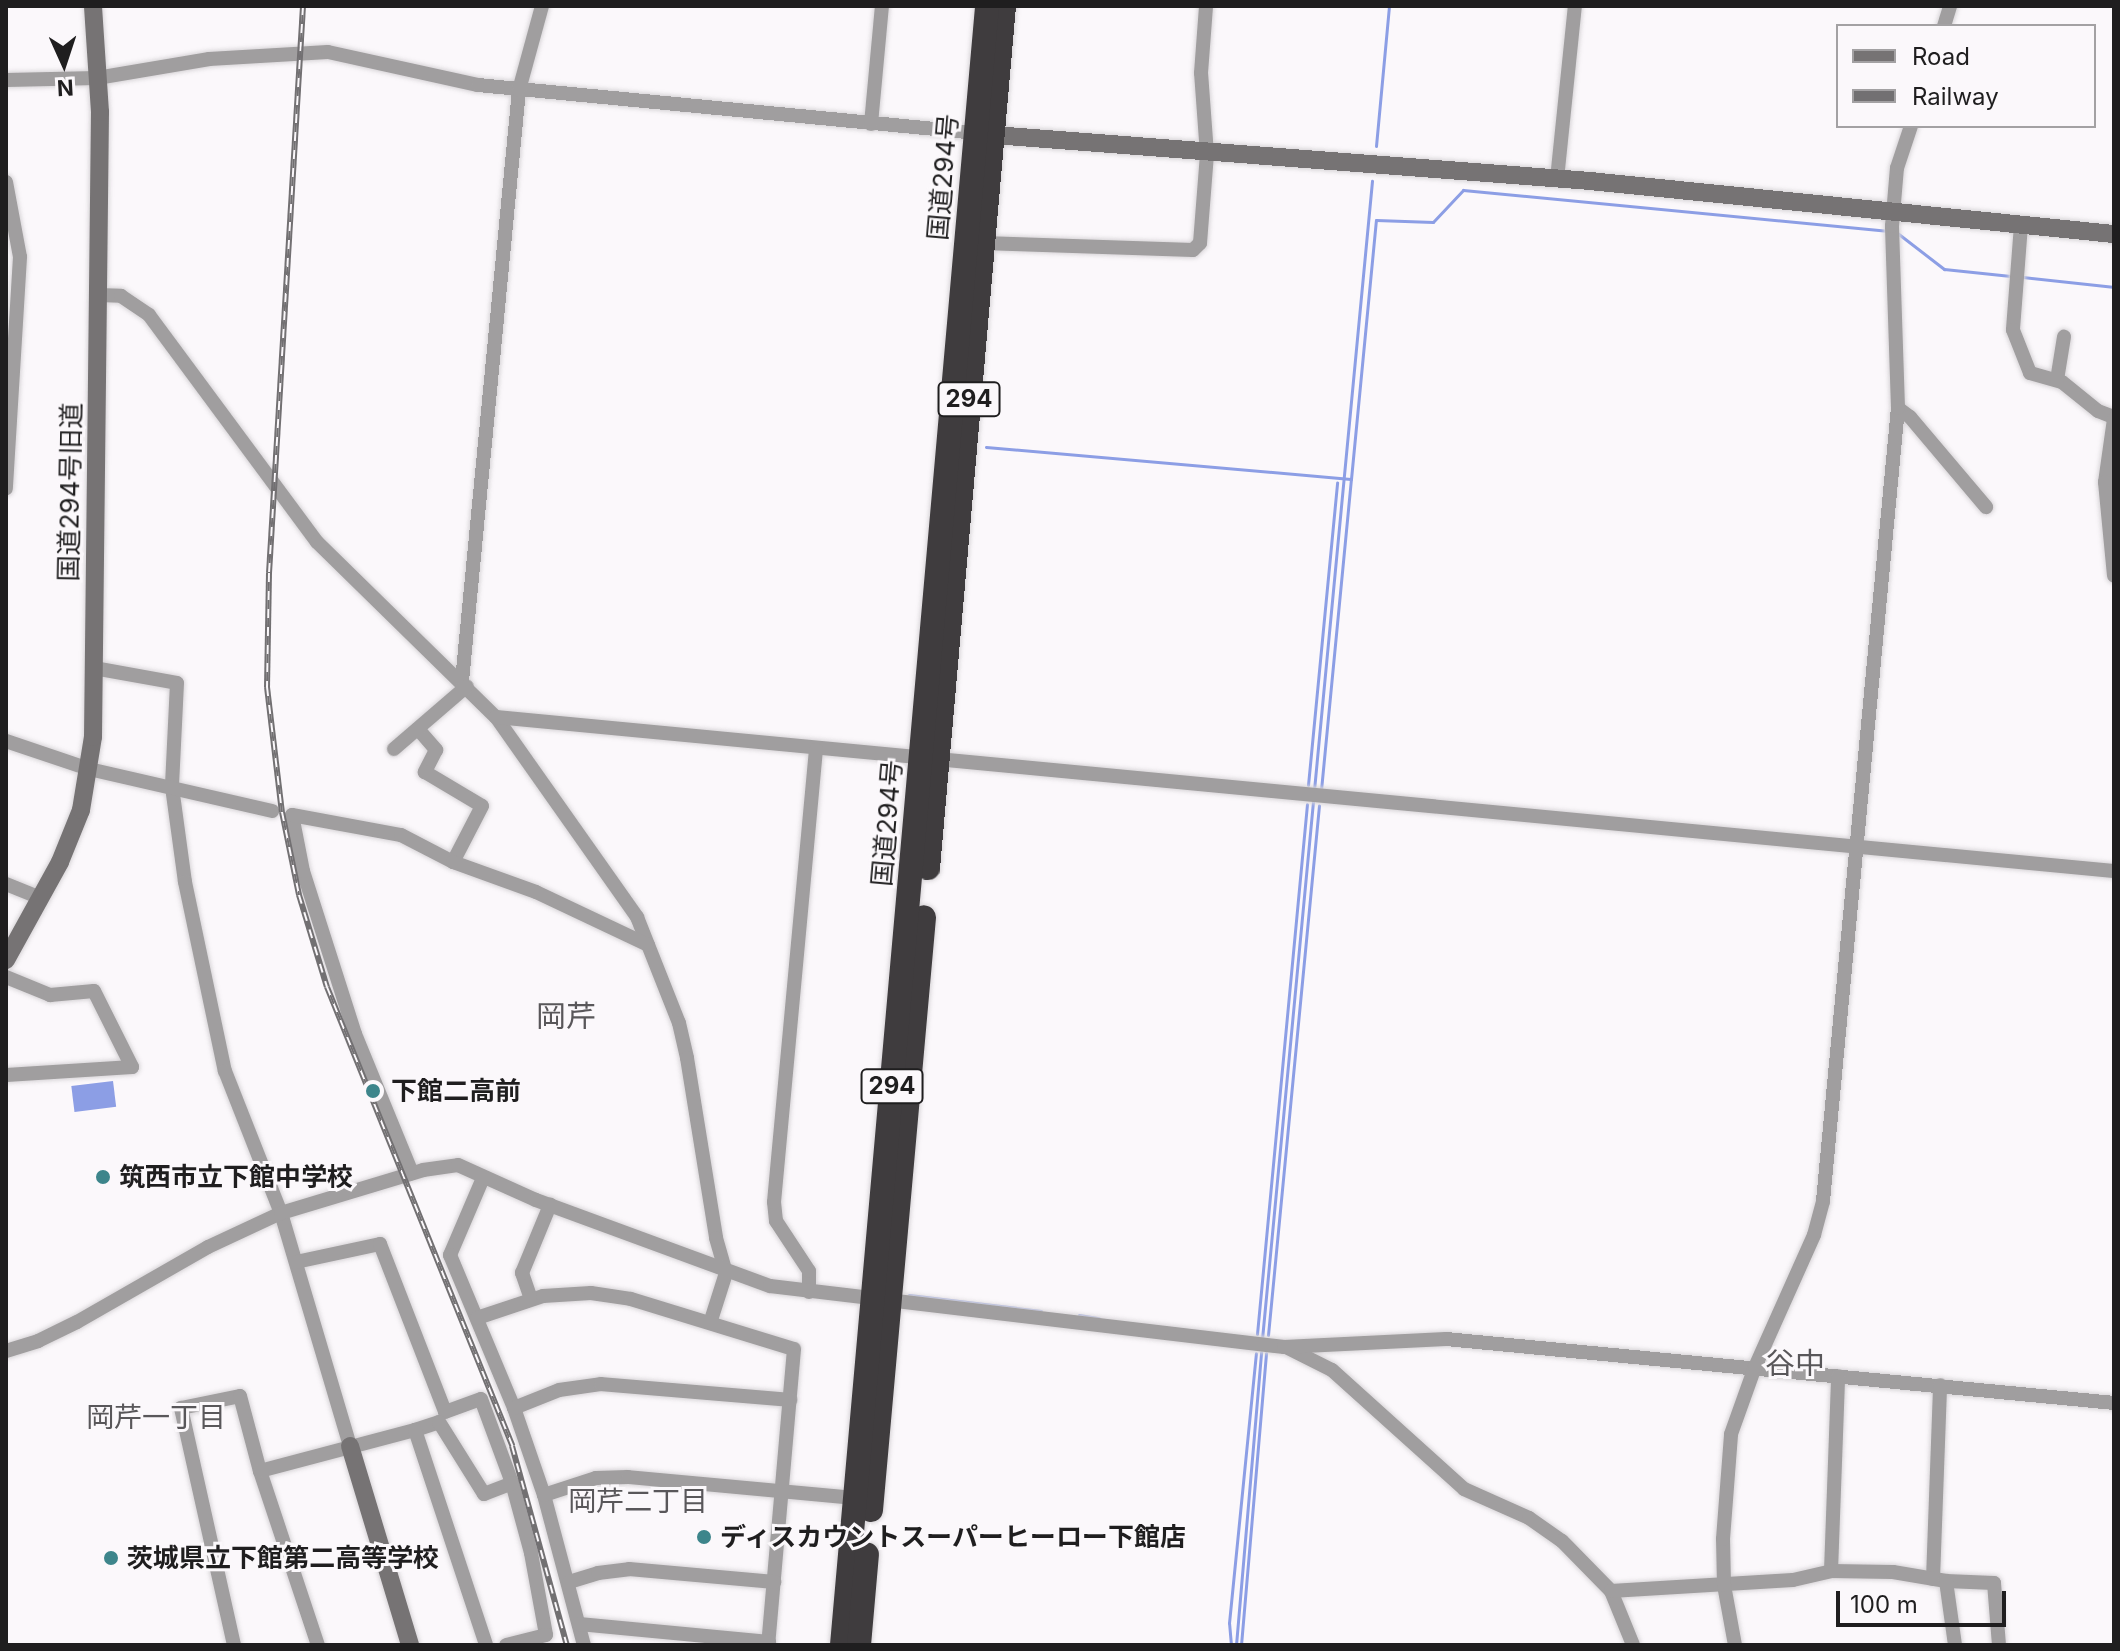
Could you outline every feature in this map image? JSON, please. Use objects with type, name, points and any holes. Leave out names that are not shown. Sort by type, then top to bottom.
[{"type":"highway","name":"国道294号","points":[[929,758],[983,243],[987,6]]},
{"type":"highway","name":"国道294号","points":[[859,1645],[881,1298],[984,134],[1004,6]]},
{"type":"highway","name":"国道294号","points":[[842,1645],[856,1498],[881,1298]]},
{"type":"street","name":"国道294号旧道","points":[[6,960],[41,898],[81,810],[89,769],[94,668],[98,295],[97,78],[93,6]]},
{"type":"street","points":[[394,749],[465,684],[519,90],[542,6]]},
{"type":"street","points":[[871,124],[882,6]]},
{"type":"street","points":[[983,243],[1193,250],[1200,243],[1207,154],[1201,73],[1206,6]]},
{"type":"street","points":[[1557,179],[1575,6]]},
{"type":"street","points":[[6,80],[97,78],[209,59],[315,52],[418,74],[519,90],[1207,154],[1557,179],[1893,224],[2021,225],[2114,234]]},
{"type":"street","points":[[1735,1645],[1724,1585],[1723,1511],[1731,1434],[1755,1367],[1814,1235],[1823,1201],[1898,408],[1893,224],[1897,168],[1910,128]]},
{"type":"street","points":[[6,182],[20,257],[6,489]]},
{"type":"street","points":[[2021,225],[2013,330],[2030,373],[2057,380],[2098,411],[2114,418],[2105,482],[2114,576]]},
{"type":"street","points":[[98,295],[121,296],[149,315],[317,542],[496,717],[615,882],[648,945],[679,1023],[726,1273],[710,1323]]},
{"type":"street","points":[[2057,380],[2064,337]]},
{"type":"street","points":[[1898,408],[1910,417],[1986,507]]},
{"type":"street","points":[[94,668],[177,683],[172,787],[185,882],[225,1071],[281,1213],[410,1645]]},
{"type":"street","points":[[496,717],[816,750],[929,758],[2114,871]]},
{"type":"street","points":[[418,729],[436,750],[425,772],[482,806],[453,862]]},
{"type":"street","points":[[6,741],[89,769],[272,811]]},
{"type":"street","points":[[809,1292],[809,1271],[776,1221],[774,1202],[816,750]]},
{"type":"street","points":[[412,1173],[355,1034],[303,871],[292,815],[401,835],[453,862],[536,892],[648,945]]},
{"type":"street","points":[[6,884],[41,898]]},
{"type":"street","points":[[6,977],[50,995],[94,991],[132,1067],[6,1075]]},
{"type":"street","points":[[6,1351],[38,1341],[77,1322],[208,1247],[281,1213],[412,1173],[458,1165],[483,1178],[726,1273],[770,1286],[809,1292],[1284,1347],[1446,1339],[2114,1403]]},
{"type":"street","points":[[483,1178],[450,1255],[514,1408],[544,1495],[584,1645]]},
{"type":"street","points":[[531,1299],[522,1273],[550,1205]]},
{"type":"street","points":[[296,1262],[380,1244],[442,1417],[484,1494],[512,1483]]},
{"type":"street","points":[[477,1318],[531,1299],[563,1294],[612,1295],[794,1349],[768,1644],[579,1624]]},
{"type":"street","points":[[1284,1347],[1332,1370],[1464,1489],[1529,1518],[1562,1541],[1611,1591],[1633,1645]]},
{"type":"street","points":[[1831,1571],[1838,1376]]},
{"type":"street","points":[[514,1408],[559,1390],[601,1384],[790,1400]]},
{"type":"street","points":[[1940,1385],[1939,1580],[1955,1645]]},
{"type":"street","points":[[234,1645],[181,1408],[240,1396],[260,1471],[318,1645]]},
{"type":"street","points":[[260,1471],[415,1430],[481,1399],[512,1483],[531,1553],[546,1635],[508,1645]]},
{"type":"street","points":[[415,1430],[486,1645]]},
{"type":"street","points":[[544,1495],[575,1483],[612,1477],[856,1498]]},
{"type":"street","points":[[569,1582],[598,1573],[629,1569],[774,1582]]},
{"type":"street","points":[[1611,1591],[1793,1580],[1831,1571],[1893,1572],[1939,1580],[1994,1583],[1999,1645]]},
{"type":"water","points":[[113,1081],[116,1107],[74,1112],[71,1086]]},
{"type":"waterway","points":[[1376,146],[1389,6]]},
{"type":"waterway","points":[[1314,790],[1372,181]]},
{"type":"waterway","points":[[986,447],[1351,479],[1376,220],[1433,222],[1463,190],[1889,231]]},
{"type":"waterway","points":[[1896,232],[1944,269],[2011,276]]},
{"type":"waterway","points":[[2023,277],[2114,287]]},
{"type":"waterway","points":[[1321,790],[1351,479]]},
{"type":"waterway","points":[[1308,785],[1337,482]]},
{"type":"waterway","points":[[1262,1339],[1313,801]]},
{"type":"waterway","points":[[1257,1334],[1307,804]]},
{"type":"waterway","points":[[1268,1335],[1319,805]]},
{"type":"waterway","points":[[909,1295],[1041,1311]]},
{"type":"waterway","points":[[1079,1315],[1099,1318]]},
{"type":"waterway","points":[[1236,1645],[1261,1352]]},
{"type":"waterway","points":[[1231,1645],[1229,1623],[1256,1353]]},
{"type":"waterway","points":[[1241,1645],[1266,1353]]},
{"type":"railway","points":[[303,6],[269,573],[267,687],[282,812],[299,895],[327,987],[512,1446],[567,1645]]},
{"type":"place","name":"下館二高前","points":[[373,1091]]},
{"type":"place","name":"筑西市立下館中学校","points":[[103,1177]]},
{"type":"place","name":"ディスカウントスーパーヒーロー下館店","points":[[704,1537]]},
{"type":"place","name":"茨城県立下館第二高等学校","points":[[111,1558]]},
{"type":"district","name":"岡芹","points":[[566,1016]]},
{"type":"district","name":"谷中","points":[[1795,1363]]},
{"type":"district","name":"岡芹一丁目","points":[[156,1417]]},
{"type":"district","name":"岡芹二丁目","points":[[638,1501]]}]
